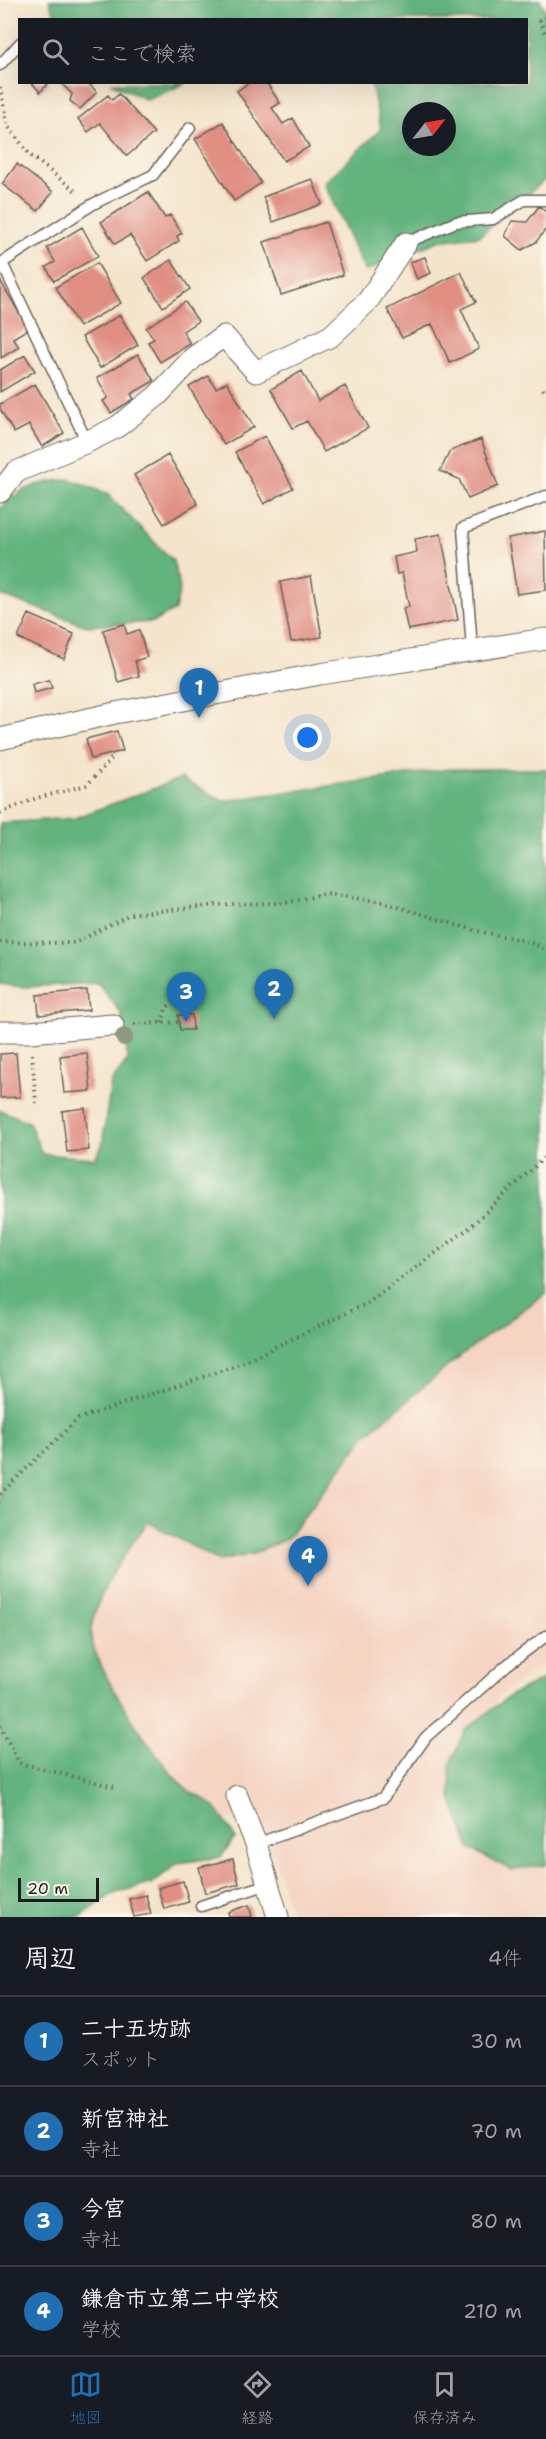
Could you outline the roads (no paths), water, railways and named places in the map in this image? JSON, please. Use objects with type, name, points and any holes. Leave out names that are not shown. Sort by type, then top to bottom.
[{"type":"street","points":[[0,492],[16,472],[117,427],[157,396],[194,357],[224,336],[256,372],[331,336],[368,301],[406,243]]},
{"type":"street","points":[[0,739],[115,713],[308,676],[546,639]]},
{"type":"street","points":[[0,1032],[30,1032],[121,1024]]},
{"type":"street","points":[[237,1796],[278,1917]]},
{"type":"lane","points":[[0,64],[18,45]]},
{"type":"lane","points":[[87,442],[1,263],[93,204],[153,175],[190,128]]},
{"type":"lane","points":[[406,243],[456,222],[493,219],[524,200],[546,200]]},
{"type":"lane","points":[[472,650],[462,528],[546,496]]},
{"type":"lane","points":[[255,1844],[383,1798],[426,1737],[507,1665],[546,1636]]},
{"type":"lane","points":[[201,1906],[268,1884]]},
{"type":"place","name":"二十五坊跡","points":[[199,718]]},
{"type":"place","name":"新宮神社","points":[[274,1019]]},
{"type":"place","name":"今宮","points":[[186,1022]]},
{"type":"place","name":"鎌倉市立第二中学校","points":[[308,1586]]}]
